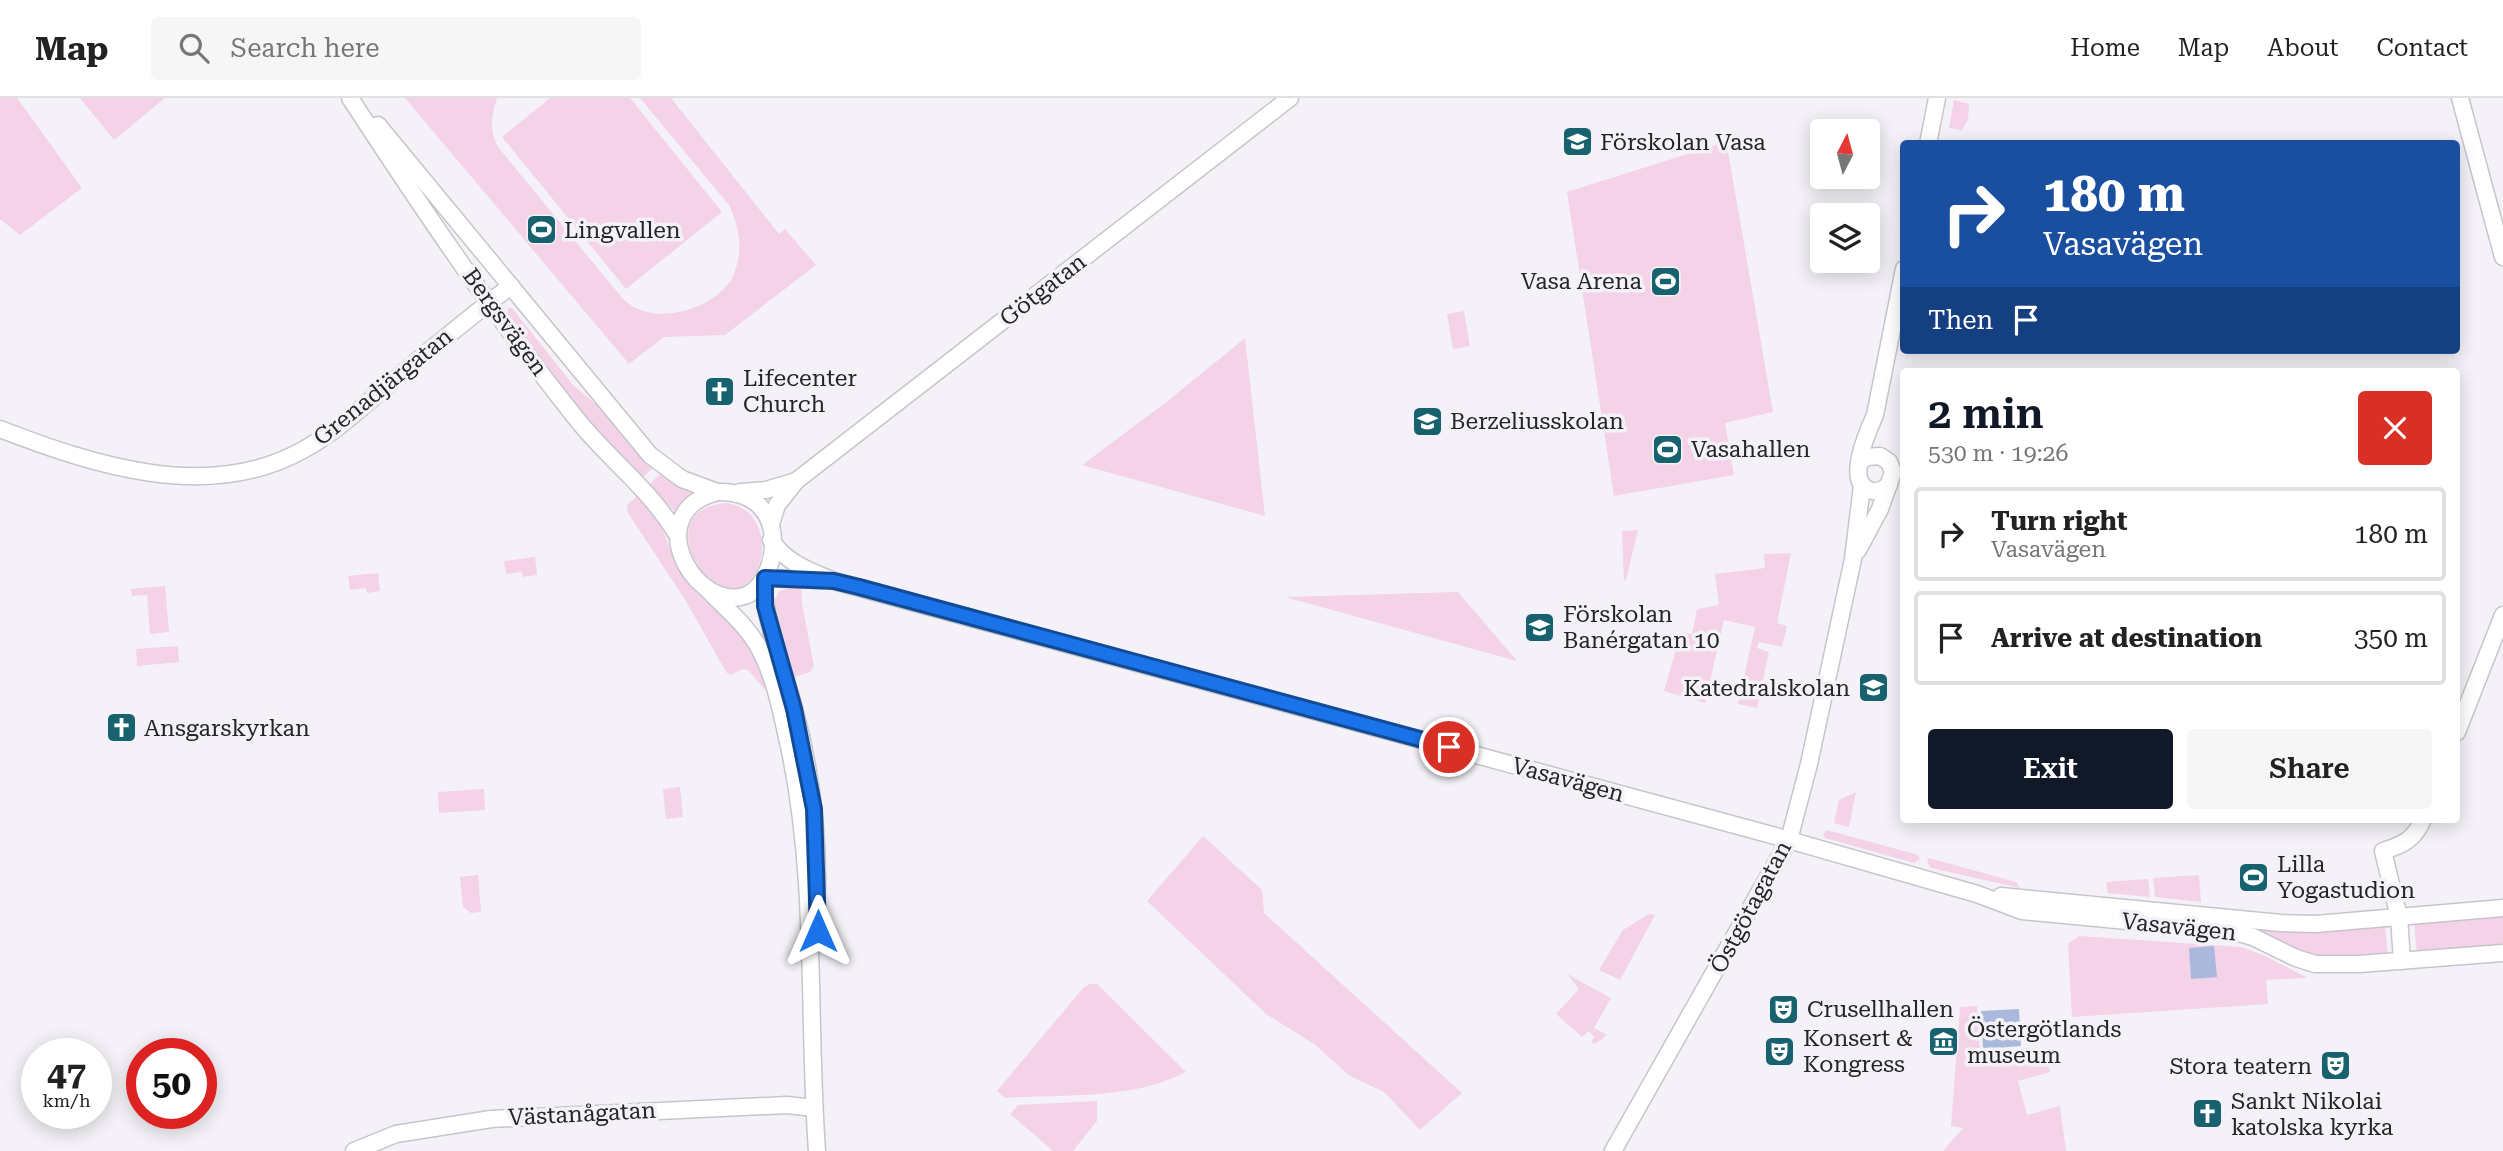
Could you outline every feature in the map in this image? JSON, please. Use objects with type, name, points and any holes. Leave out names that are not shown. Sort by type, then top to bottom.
[{"type":"main road","name":"Bergsvägen","points":[[353,98],[650,456],[682,479],[724,492]]},
{"type":"main road","name":"Bergsvägen","points":[[353,98],[432,222],[490,302],[576,418],[657,503],[676,534]]},
{"type":"main road","name":"Götgatan","points":[[771,532],[777,505],[796,481],[1290,98]]},
{"type":"main road","points":[[1929,140],[1937,98]]},
{"type":"main road","points":[[2460,98],[2503,257]]},
{"type":"main road","name":"Grenadjärgatan","points":[[0,429],[69,453],[148,472],[206,477],[246,471],[300,452],[337,429],[511,286]]},
{"type":"main road","points":[[1875,415],[1884,457],[1893,472],[1889,485],[1876,492],[1862,486],[1857,472],[1875,415],[1900,289]]},
{"type":"main road","points":[[1860,463],[1871,456],[1884,457]]},
{"type":"main road","name":"Götgatan","points":[[724,492],[759,491],[796,481]]},
{"type":"main road","name":"Östgötagatan","points":[[1853,559],[1880,509],[1889,485]]},
{"type":"main road","name":"Östgötagatan","points":[[1613,1151],[1789,841],[1809,764],[1853,559],[1862,486]]},
{"type":"main road","points":[[813,978],[818,931],[814,809],[794,709],[767,617],[764,581],[771,532],[766,511],[757,501],[744,494],[724,492],[694,503],[682,517],[676,534],[678,546],[686,562],[708,590],[743,626],[760,650],[781,712],[801,811],[813,978],[812,1077],[817,1151]]},
{"type":"main road","name":"Vasavägen","points":[[771,532],[787,558],[834,581],[1789,841],[1977,894],[2022,911],[2232,931],[2253,937],[2315,964],[2403,961],[2503,953]]},
{"type":"main road","points":[[708,590],[718,595],[739,597],[753,592],[764,581]]},
{"type":"main road","name":"Vasavägen","points":[[764,581],[834,581]]},
{"type":"main road","points":[[2460,724],[2503,615]]},
{"type":"main road","points":[[2403,961],[2399,917],[2384,851],[2403,845],[2413,836],[2421,823]]},
{"type":"main road","name":"Vasavägen","points":[[1977,894],[2316,924],[2503,908]]},
{"type":"main road","name":"Västanågatan","points":[[354,1151],[396,1134],[491,1119],[787,1105],[814,1108]]},
{"type":"shaded area","points":[[0,98],[17,98],[82,188],[20,235],[0,219]]},
{"type":"shaded area","points":[[80,98],[165,98],[114,140]]},
{"type":"shaded area","name":"Lingvallen","points":[[405,98],[497,98],[492,123],[498,147],[623,299],[636,308],[661,314],[689,310],[702,304],[714,297],[732,278],[739,250],[736,223],[729,205],[640,98],[671,98],[779,234],[785,229],[816,265],[725,335],[664,337],[629,364]]},
{"type":"shaded area","points":[[550,98],[630,98],[722,212],[626,289],[502,137]]},
{"type":"shaded area","points":[[1954,100],[1969,104],[1968,120],[1962,130],[1949,128]]},
{"type":"shaded area","name":"Vasa Arena","points":[[1719,144],[1728,151],[1773,412],[1725,423],[1734,475],[1614,496],[1567,192]]},
{"type":"shaded area","points":[[508,308],[512,308],[573,385],[597,405],[652,469],[642,478],[593,428],[508,313]]},
{"type":"shaded area","points":[[1464,311],[1470,346],[1453,349],[1447,314]]},
{"type":"shaded area","points":[[1245,338],[1265,516],[1082,465],[1169,400]]},
{"type":"shaded area","points":[[660,474],[691,493],[675,512],[649,485]]},
{"type":"shaded area","points":[[639,495],[659,520],[674,559],[683,574],[696,590],[733,624],[756,657],[767,688],[764,689],[748,670],[743,669],[730,675],[726,672],[686,601],[628,513],[627,505]]},
{"type":"shaded area","points":[[727,503],[743,509],[754,519],[762,547],[760,562],[754,575],[746,584],[734,589],[720,586],[707,578],[690,549],[688,533],[693,519],[705,508]]},
{"type":"shaded area","points":[[1638,530],[1626,580],[1624,580],[1622,531]]},
{"type":"shaded area","points":[[1791,553],[1777,623],[1787,626],[1782,647],[1759,642],[1757,648],[1769,652],[1757,708],[1738,704],[1755,627],[1724,620],[1705,703],[1664,691],[1681,632],[1692,634],[1697,609],[1719,605],[1715,574],[1765,568],[1764,554]]},
{"type":"shaded area","points":[[535,557],[537,575],[523,577],[522,572],[506,574],[504,561]]},
{"type":"shaded area","points":[[378,573],[380,591],[367,593],[366,588],[350,590],[348,576]]},
{"type":"shaded area","points":[[801,585],[814,666],[810,672],[794,677],[773,603],[779,591]]},
{"type":"shaded area","points":[[165,586],[169,632],[150,634],[147,595],[132,596],[131,589]]},
{"type":"shaded area","points":[[1458,592],[1517,661],[1285,597]]},
{"type":"shaded area","points":[[178,646],[179,662],[137,666],[136,649]]},
{"type":"shaded area","points":[[680,787],[683,817],[666,819],[663,789]]},
{"type":"shaded area","points":[[484,789],[485,810],[439,813],[438,792]]},
{"type":"shaded area","points":[[1856,792],[1849,827],[1834,823],[1839,800]]},
{"type":"shaded area","points":[[1827,830],[1918,855],[1920,859],[1914,863],[1825,838],[1823,834]]},
{"type":"shaded area","points":[[1203,836],[1262,890],[1264,913],[1462,1093],[1420,1130],[1384,1092],[1350,1076],[1314,1044],[1266,1014],[1147,901]]},
{"type":"shaded area","points":[[1929,858],[2016,882],[2020,888],[1931,868],[1927,862]]},
{"type":"shaded area","points":[[478,875],[481,912],[471,913],[463,907],[460,877]]},
{"type":"shaded area","points":[[2199,875],[2201,902],[2155,897],[2153,878]]},
{"type":"shaded area","points":[[2148,879],[2150,897],[2108,893],[2106,882]]},
{"type":"shaded area","points":[[1649,914],[1655,915],[1620,980],[1599,970],[1623,930]]},
{"type":"shaded area","points":[[2503,915],[2503,948],[2417,955],[2414,922]]},
{"type":"shaded area","points":[[2385,923],[2388,957],[2314,960],[2247,927]]},
{"type":"shaded area","points":[[2079,936],[2241,947],[2308,978],[2266,980],[2268,1004],[2072,1017],[2068,944]]},
{"type":"shaded area","points":[[1567,974],[1611,998],[1594,1028],[1607,1035],[1595,1044],[1591,1042],[1594,1037],[1589,1031],[1582,1037],[1556,1014],[1579,989]]},
{"type":"shaded area","points":[[1097,984],[1186,1072],[1165,1081],[1121,1091],[1005,1098],[997,1091],[1084,987]]},
{"type":"shaded area","points":[[1977,1006],[1980,1053],[2044,1049],[2050,1072],[2018,1081],[2027,1115],[2060,1106],[2066,1151],[1943,1151],[1963,1128],[1951,1126],[1960,1007]]},
{"type":"shaded area","points":[[1097,1101],[1097,1121],[1073,1151],[1053,1151],[1010,1114],[1018,1105]]},
{"type":"water","points":[[2214,946],[2217,977],[2191,979],[2189,948]]},
{"type":"water","points":[[2019,1009],[2021,1046],[1983,1049],[1981,1011]]},
{"type":"place","name":"Förskolan Vasa","points":[[1577,142]]},
{"type":"place","name":"Lingvallen","points":[[541,230]]},
{"type":"place","name":"Vasa Arena","points":[[1665,281]]},
{"type":"place","name":"Lifecenter Church","points":[[720,391]]},
{"type":"place","name":"Berzeliusskolan","points":[[1427,421]]},
{"type":"place","name":"Vasahallen","points":[[1668,449]]},
{"type":"place","name":"Förskolan Banérgatan 10","points":[[1540,627]]},
{"type":"place","name":"Katedralskolan","points":[[1873,688]]},
{"type":"place","name":"Ansgarskyrkan","points":[[121,728]]},
{"type":"place","name":"Lilla Yogastudion","points":[[2254,877]]},
{"type":"place","name":"Crusellhallen","points":[[1784,1009]]},
{"type":"place","name":"Östergötlands museum","points":[[1944,1042]]},
{"type":"place","name":"Konsert & Kongress","points":[[1780,1051]]},
{"type":"place","name":"Stora teatern","points":[[2335,1066]]},
{"type":"place","name":"Sankt Nikolai katolska kyrka","points":[[2208,1114]]},
{"type":"route","points":[[818,931],[814,809],[805,753],[767,617],[763,583],[765,578],[834,581],[859,587],[1449,747]]}]
